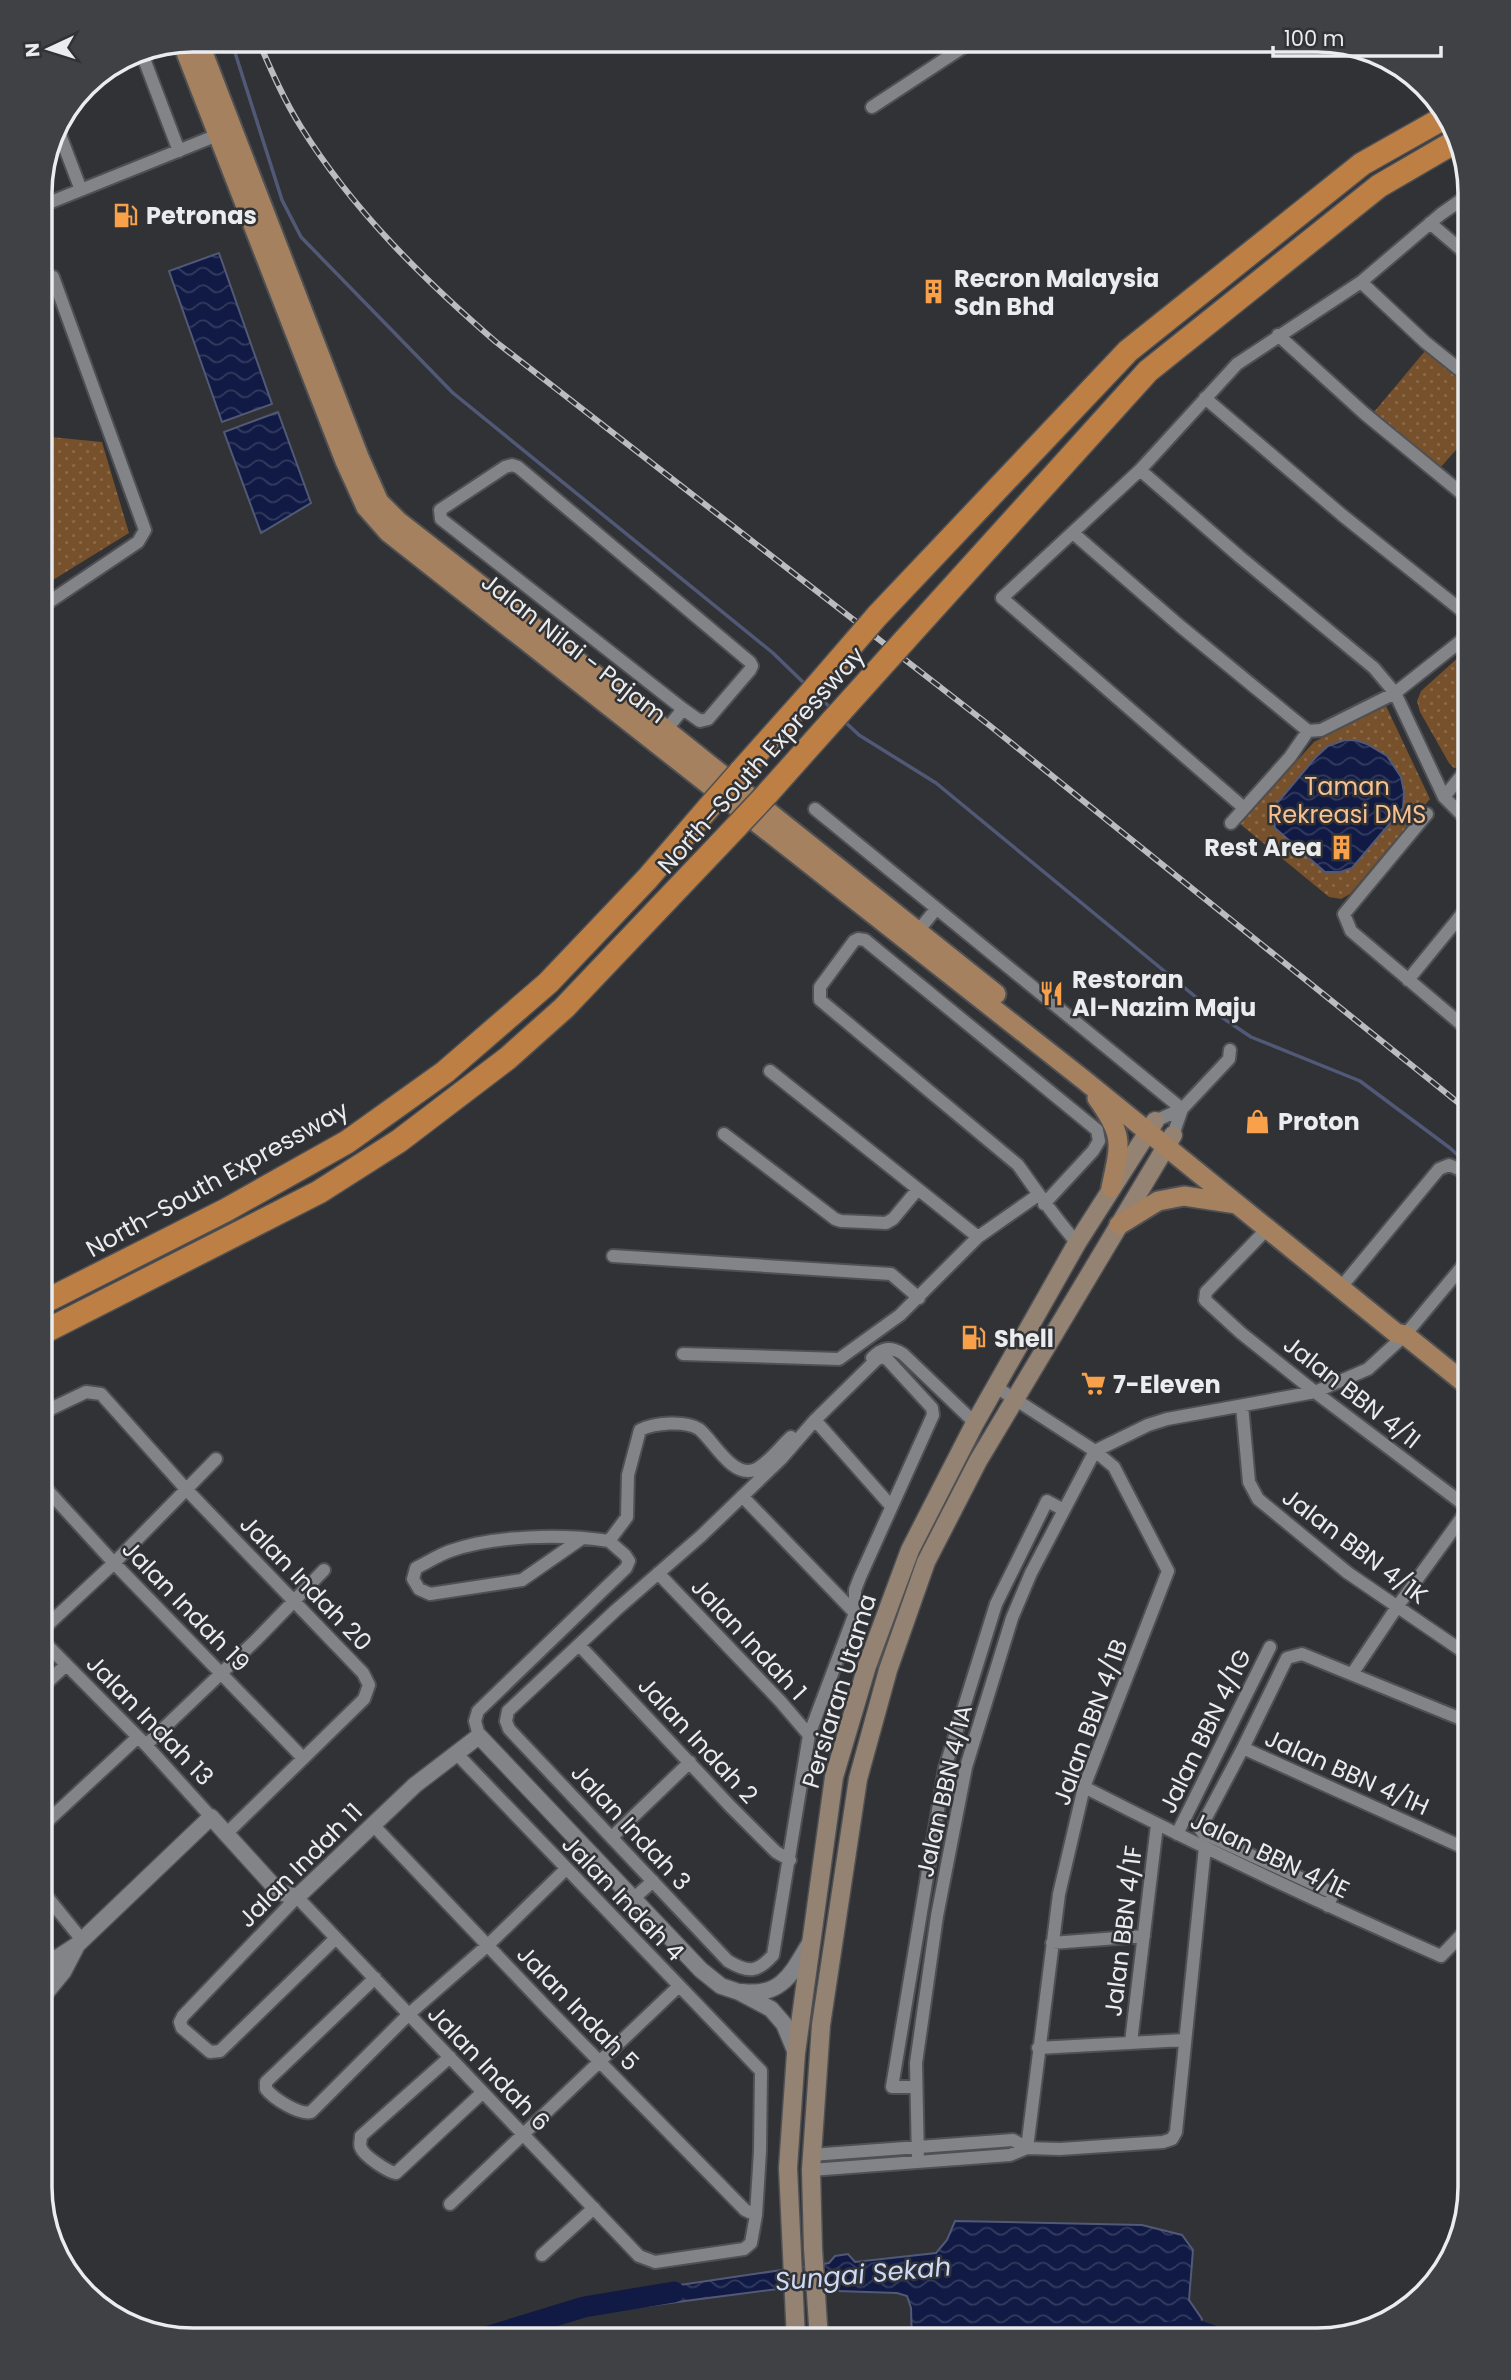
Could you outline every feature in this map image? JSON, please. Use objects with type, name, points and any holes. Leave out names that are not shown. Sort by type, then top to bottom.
[{"type":"highway","name":"North–South Expressway","points":[[52,1298],[226,1210],[347,1142],[444,1072],[548,983],[647,879],[877,616],[1128,351],[1362,164],[1438,121]]},
{"type":"highway","name":"North–South Expressway","points":[[52,1328],[319,1192],[399,1141],[508,1058],[564,1008],[767,794],[1147,371],[1379,187],[1450,145]]},
{"type":"main road","name":"Jalan Nilai - Pajam","points":[[187,53],[225,132]]},
{"type":"main road","name":"Jalan Nilai - Pajam","points":[[202,53],[225,132],[345,461],[366,507],[398,540],[563,660],[666,730],[918,931],[1152,1127]]},
{"type":"main road","name":"Jalan Nilai - Pajam","points":[[563,660],[1084,1080],[1152,1127]]},
{"type":"main road","points":[[1084,1080],[1118,1132],[1119,1150],[1111,1188]]},
{"type":"main road","points":[[1152,1127],[1347,1280],[1401,1326],[1405,1335]]},
{"type":"main road","name":"Persiaran Utama","points":[[795,2328],[788,2168],[796,2053],[834,1777],[867,1666],[910,1550],[975,1423],[1077,1243],[1152,1127]]},
{"type":"main road","points":[[1169,1140],[1238,1204],[1396,1333],[1405,1335],[1458,1378]]},
{"type":"main road","name":"Persiaran Utama","points":[[818,2328],[811,2163],[821,2025],[858,1779],[888,1670],[926,1562],[978,1461],[1169,1140]]},
{"type":"main road","points":[[1119,1226],[1158,1201],[1184,1196],[1238,1204]]},
{"type":"street","points":[[872,107],[954,53]]},
{"type":"street","points":[[145,61],[179,151]]},
{"type":"street","points":[[53,201],[225,132]]},
{"type":"street","points":[[62,141],[81,190]]},
{"type":"street","points":[[1244,808],[1002,598],[1140,470],[1237,364],[1361,282],[1430,223],[1458,203]]},
{"type":"street","points":[[1430,223],[1458,247]]},
{"type":"street","points":[[53,276],[145,530],[138,542],[53,599]]},
{"type":"street","points":[[1361,282],[1425,342],[1458,369]]},
{"type":"street","points":[[1278,335],[1365,414],[1458,490]]},
{"type":"street","points":[[1205,398],[1342,515],[1458,608]]},
{"type":"street","points":[[505,467],[518,467],[750,662],[750,670],[708,719],[700,721],[683,709],[441,519],[440,510],[505,467]]},
{"type":"street","points":[[1140,470],[1374,668],[1395,693],[1444,797],[1458,813]]},
{"type":"street","points":[[1073,533],[1180,626],[1308,731],[1321,730],[1395,693],[1458,643]]},
{"type":"street","points":[[563,660],[585,633]]},
{"type":"street","points":[[666,730],[683,709]]},
{"type":"street","points":[[1231,823],[1290,757],[1308,731]]},
{"type":"street","points":[[1444,797],[1458,780]]},
{"type":"street","points":[[815,809],[1182,1109]]},
{"type":"street","points":[[1427,814],[1344,914],[1351,931],[1458,1021]]},
{"type":"street","points":[[918,931],[936,909]]},
{"type":"street","points":[[1408,980],[1458,919]]},
{"type":"street","points":[[683,1354],[839,1359],[900,1315],[978,1237],[1041,1199],[1093,1151],[1100,1141],[1097,1130],[865,940],[858,939],[820,987],[820,1000],[1018,1165],[1041,1199],[1077,1243]]},
{"type":"street","points":[[1152,1127],[1182,1109],[1229,1059],[1230,1050]]},
{"type":"street","points":[[770,1071],[978,1237]]},
{"type":"street","points":[[1169,1140],[1182,1109]]},
{"type":"street","points":[[723,1134],[841,1221],[886,1223],[893,1219],[918,1189]]},
{"type":"street","points":[[1347,1280],[1439,1169],[1449,1165],[1458,1169]]},
{"type":"street","name":"Jalan BBN 4/1I","points":[[1268,1228],[1206,1292],[1205,1300],[1209,1306],[1315,1392],[1458,1498]]},
{"type":"street","points":[[613,1256],[891,1273],[919,1298]]},
{"type":"street","points":[[1095,1451],[1148,1424],[1315,1392],[1368,1369],[1405,1335],[1458,1271]]},
{"type":"street","points":[[609,1541],[627,1517],[628,1475],[640,1430],[652,1424],[698,1428],[736,1468],[747,1471],[756,1469],[877,1353],[894,1348],[975,1423]]},
{"type":"street","points":[[579,1645],[701,1536],[781,1459],[815,1420],[876,1360],[882,1357],[888,1360],[932,1408],[933,1415],[855,1590],[855,1613],[810,1735],[790,1860]]},
{"type":"street","name":"Jalan BBN 4/1B","points":[[996,1387],[1095,1451],[1114,1468],[1168,1571],[1084,1787],[1059,1894],[1027,2148]]},
{"type":"street","name":"Jalan Indah 20","points":[[52,1409],[86,1392],[101,1394],[185,1488],[363,1673],[369,1685],[364,1699],[225,1835]]},
{"type":"street","name":"Jalan BBN 4/1K","points":[[1242,1406],[1249,1482],[1258,1499],[1348,1573],[1458,1648]]},
{"type":"street","points":[[815,1420],[891,1506]]},
{"type":"street","name":"Jalan BBN 4/1A","points":[[918,2162],[916,2063],[937,1916],[966,1767],[1012,1619],[1031,1573],[1095,1451]]},
{"type":"street","points":[[52,1621],[114,1563],[216,1459]]},
{"type":"street","name":"Jalan Indah 19","points":[[52,1496],[303,1758]]},
{"type":"street","points":[[742,1496],[855,1613]]},
{"type":"street","points":[[915,2087],[892,2087],[945,1768],[996,1604],[1047,1501],[1063,1510]]},
{"type":"street","points":[[1352,1674],[1458,1523]]},
{"type":"street","points":[[581,1539],[522,1580],[430,1594],[419,1589],[413,1579],[416,1568],[449,1551],[505,1537],[581,1539],[609,1541],[625,1555],[629,1561],[626,1568],[478,1711],[475,1721],[479,1735],[701,1969],[721,1986],[771,2009],[784,2024],[796,2053]]},
{"type":"street","points":[[52,1818],[222,1674],[324,1570]]},
{"type":"street","name":"Jalan Indah 1","points":[[658,1573],[810,1735]]},
{"type":"street","name":"Jalan Indah 3","points":[[579,1645],[508,1711],[506,1721],[509,1728],[728,1961],[740,1968],[751,1970],[764,1966],[773,1955],[790,1860]]},
{"type":"street","name":"Jalan Indah 2","points":[[579,1645],[776,1852],[790,1860]]},
{"type":"street","name":"Jalan BBN 4/1G","points":[[1177,1834],[1270,1647]]},
{"type":"street","name":"Jalan Indah 13","points":[[52,1651],[142,1741],[279,1892],[297,1897]]},
{"type":"street","points":[[1328,1906],[1334,1893],[1203,1833],[1200,1829],[1287,1658],[1302,1654],[1458,1718]]},
{"type":"street","points":[[980,1656],[998,1661]]},
{"type":"street","points":[[52,1678],[66,1665]]},
{"type":"street","name":"Jalan Indah 11","points":[[337,1938],[220,2051],[210,2052],[182,2028],[180,2022],[183,2016],[297,1897],[415,1785],[479,1735]]},
{"type":"street","name":"Jalan BBN 4/1H","points":[[1243,1748],[1458,1846]]},
{"type":"street","name":"Jalan Indah 4","points":[[456,1753],[761,2071],[756,2215]]},
{"type":"street","points":[[612,1837],[690,1762]]},
{"type":"street","name":"Jalan BBN 4/1E","points":[[1084,1787],[1157,1825],[1328,1906],[1441,1956],[1458,1938]]},
{"type":"street","points":[[52,1974],[79,1942],[211,1817]]},
{"type":"street","name":"Jalan Indah 5","points":[[373,1825],[745,2210],[756,2215]]},
{"type":"street","name":"Jalan BBN 4/1F","points":[[1131,2042],[1157,1825]]},
{"type":"street","points":[[811,2163],[918,2162],[1010,2155],[1027,2148],[1060,2149],[1163,2142],[1171,2139],[1176,2132],[1205,1847]]},
{"type":"street","points":[[375,1978],[267,2082],[266,2089],[271,2095],[303,2113],[312,2112],[409,2014],[488,1945],[566,1869]]},
{"type":"street","points":[[633,1899],[653,1881]]},
{"type":"street","name":"Jalan Indah 6","points":[[297,1897],[639,2256],[655,2262],[744,2249],[751,2243],[756,2215]]},
{"type":"street","points":[[52,1905],[79,1942]]},
{"type":"street","points":[[1052,1943],[1144,1936]]},
{"type":"street","points":[[739,1992],[769,1992],[783,1983],[810,1943]]},
{"type":"street","points":[[52,1957],[59,1966]]},
{"type":"street","points":[[450,2204],[679,1986]]},
{"type":"street","points":[[1038,2048],[1184,2039]]},
{"type":"street","points":[[450,2057],[362,2136],[362,2151],[390,2172],[396,2173],[483,2092]]},
{"type":"street","points":[[811,2163],[917,2146],[1013,2140],[1027,2148]]},
{"type":"street","points":[[542,2255],[594,2208]]},
{"type":"green space","points":[[1425,351],[1458,378],[1458,448],[1440,468],[1374,412]]},
{"type":"green space","points":[[53,437],[102,442],[129,533],[53,580]]},
{"type":"green space","points":[[1458,658],[1458,768],[1449,763],[1420,712],[1417,701],[1421,691]]},
{"type":"green space","name":"Taman Rekreasi DMS","points":[[1386,706],[1430,799],[1350,894],[1341,899],[1329,897],[1240,824],[1314,742]]},
{"type":"water","points":[[219,253],[272,404],[222,422],[169,271]]},
{"type":"water","points":[[278,412],[311,503],[261,533],[224,432]]},
{"type":"water","points":[[1345,740],[1367,744],[1387,756],[1401,777],[1403,808],[1352,868],[1340,872],[1325,872],[1275,828],[1273,808],[1316,757],[1328,746]]},
{"type":"water","points":[[955,2221],[1142,2225],[1182,2235],[1193,2250],[1189,2300],[1202,2319],[1199,2328],[912,2328],[911,2308],[907,2296],[897,2293],[778,2289],[646,2306],[646,2290],[829,2263],[835,2256],[848,2254],[855,2262],[936,2253],[947,2240]]},
{"type":"waterway","points":[[235,53],[282,200],[301,237],[453,393],[773,653],[807,686]]},
{"type":"waterway","points":[[818,696],[833,710]]},
{"type":"waterway","points":[[843,720],[859,735],[936,783],[1214,1012],[1251,1037],[1360,1081],[1458,1155]]},
{"type":"waterway","name":"Sungai Sekah","points":[[518,2327],[584,2307],[674,2292]]},
{"type":"railway","points":[[264,53],[295,117],[343,187],[415,268],[496,342],[989,725],[1458,1103]]},
{"type":"place","name":"Petronas","points":[[126,215]]},
{"type":"place","name":"Recron Malaysia Sdn Bhd","points":[[934,292]]},
{"type":"place","name":"Rest Area","points":[[1342,847]]},
{"type":"place","name":"Restoran Al-Nazim Maju","points":[[1052,993]]},
{"type":"place","name":"Proton","points":[[1258,1121]]},
{"type":"place","name":"Shell","points":[[974,1338]]},
{"type":"place","name":"7-Eleven","points":[[1093,1384]]}]
